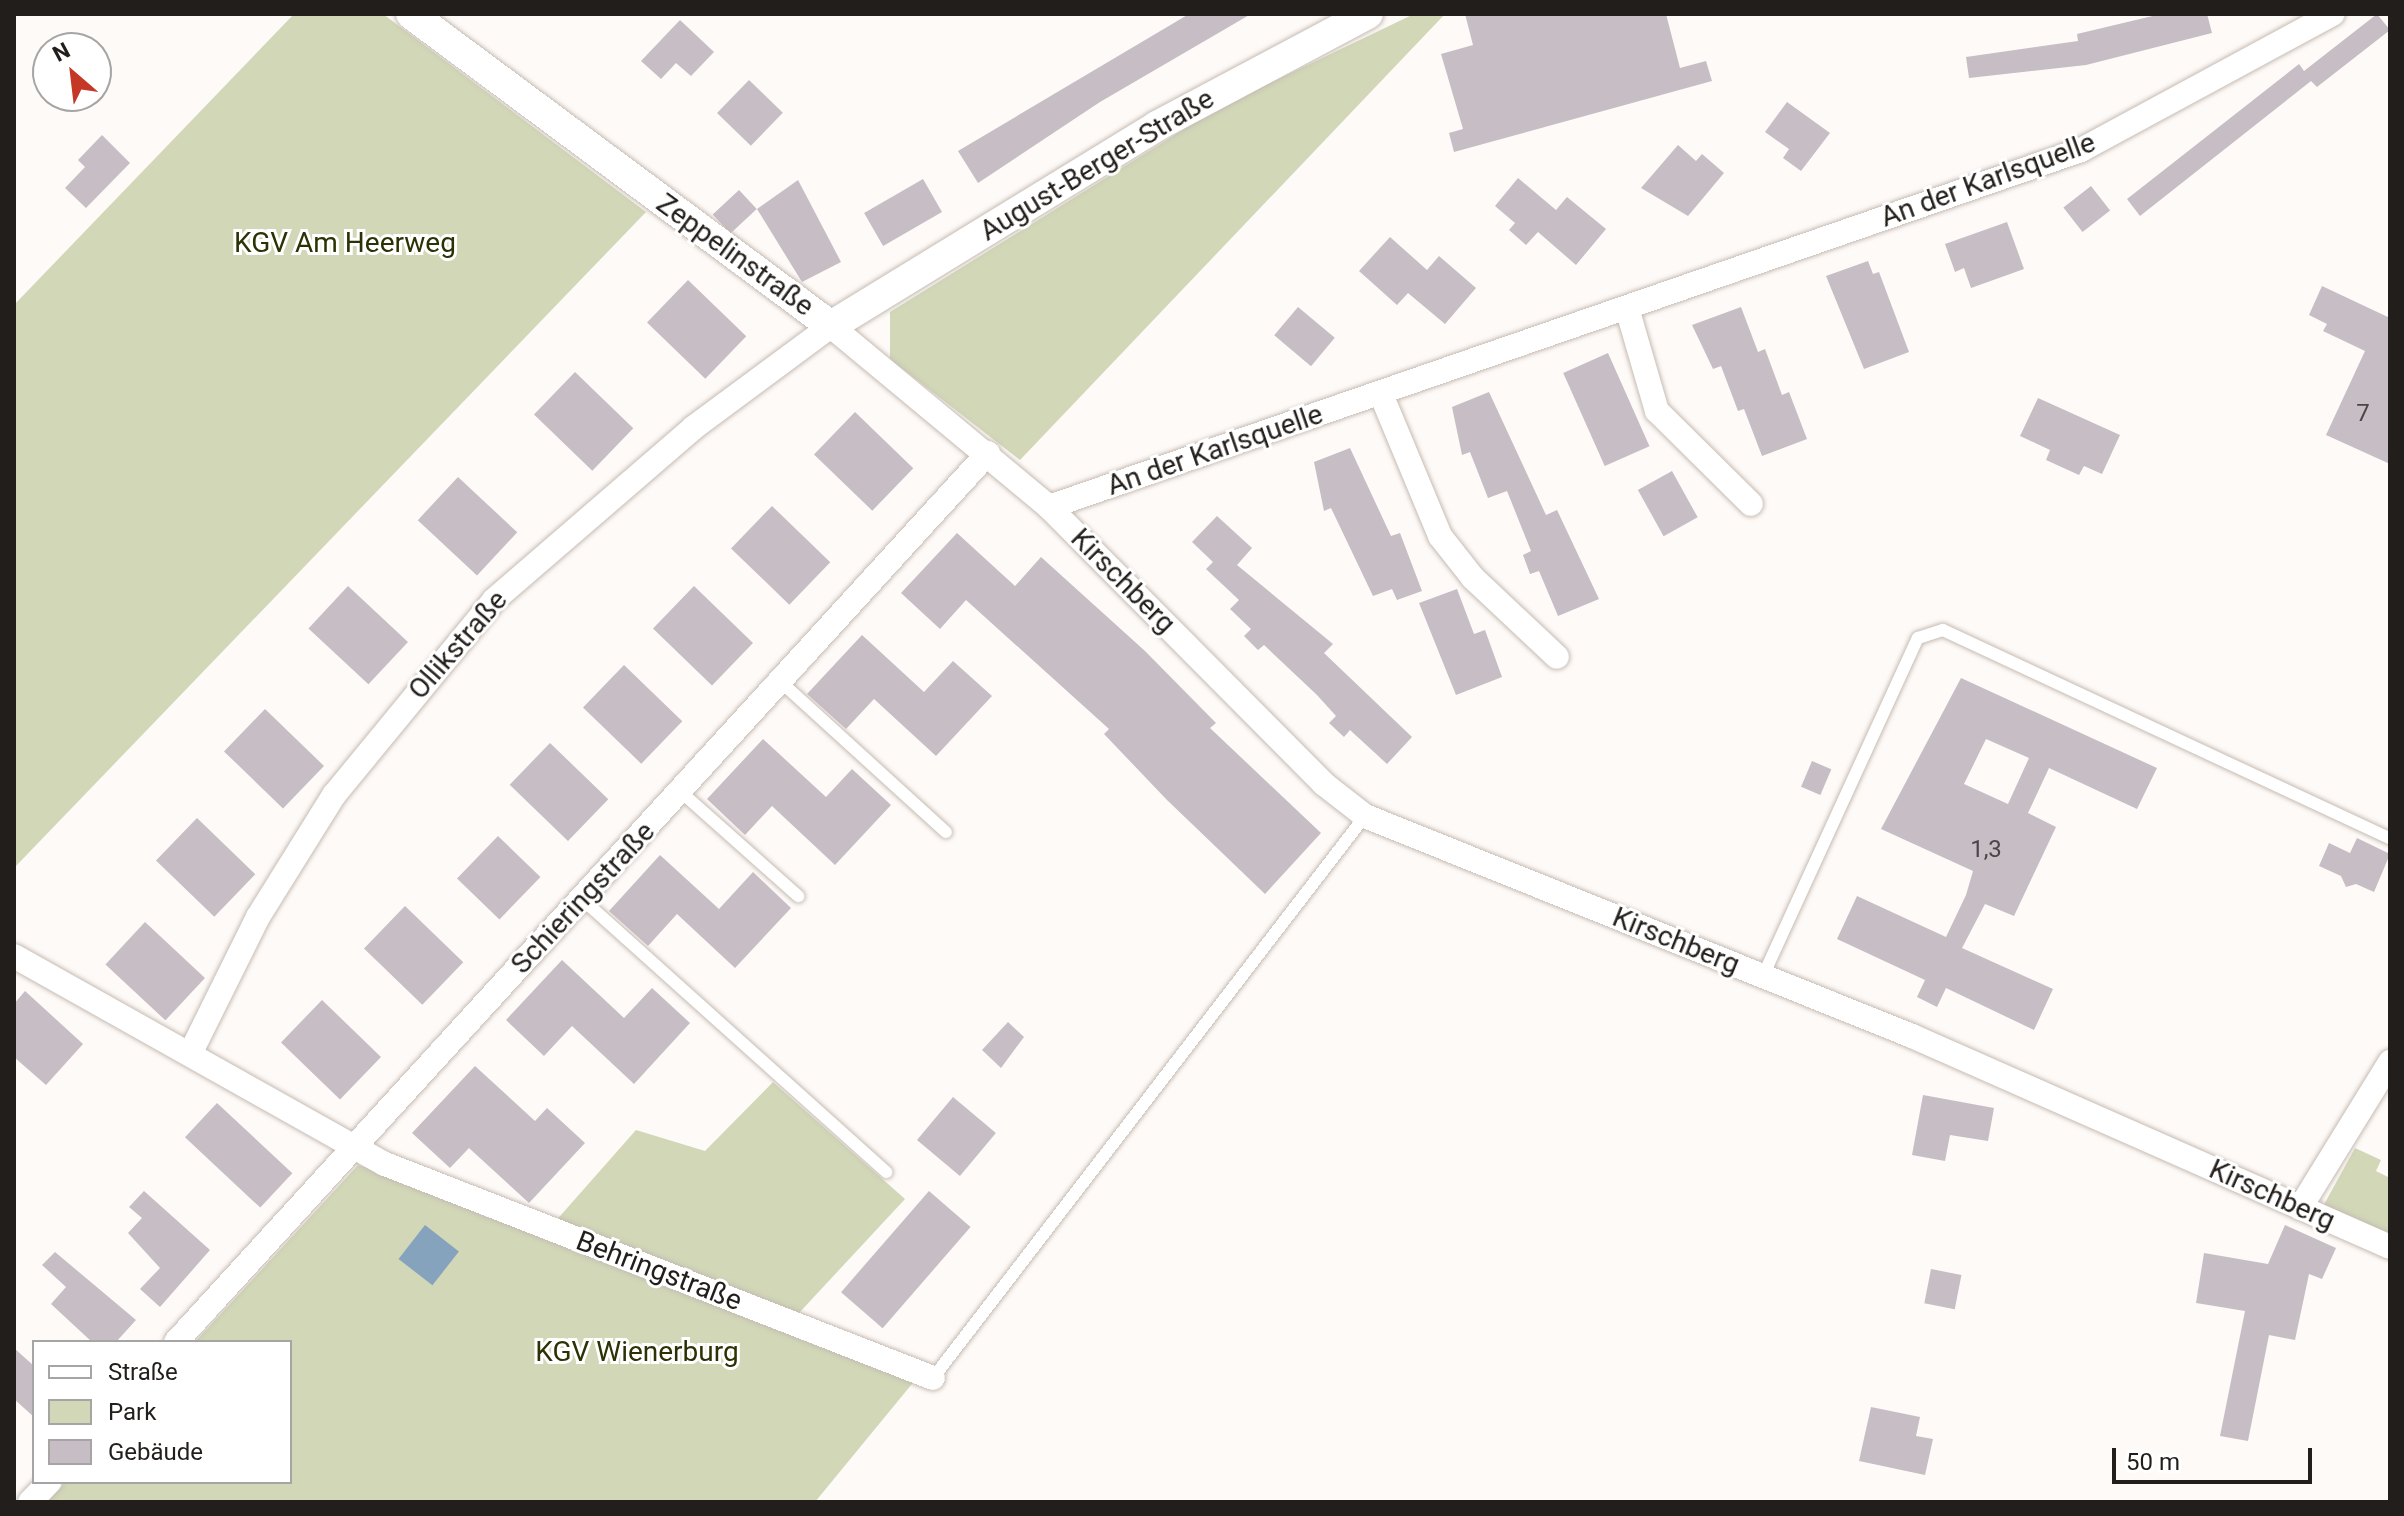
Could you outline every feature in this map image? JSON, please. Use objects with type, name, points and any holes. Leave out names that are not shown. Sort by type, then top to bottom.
[{"type":"street","name":"Zeppelinstraße","points":[[411,14],[831,326],[988,453],[1049,507]]},
{"type":"street","name":"August-Berger-Straße","points":[[831,326],[1157,126],[1368,14]]},
{"type":"street","name":"An der Karlsquelle","points":[[1049,507],[2081,150],[2333,14]]},
{"type":"street","points":[[1627,308],[1657,411],[1751,504]]},
{"type":"street","name":"Ollikstraße","points":[[190,1054],[258,917],[334,795],[494,600],[682,438],[831,326]]},
{"type":"street","points":[[1381,394],[1440,536],[1473,578],[1557,657]]},
{"type":"street","name":"Schieringstraße","points":[[178,1340],[988,453]]},
{"type":"street","name":"Kirschberg","points":[[1049,507],[1324,784],[1365,816],[1763,976],[2390,1247]]},
{"type":"street","points":[[14,956],[355,1147]]},
{"type":"street","points":[[2300,1208],[2390,1062]]},
{"type":"street","name":"Behringstraße","points":[[355,1147],[385,1164],[933,1378]]},
{"type":"street","points":[[30,1502],[47,1484]]},
{"type":"lane","points":[[1763,976],[1918,638],[1943,630],[2390,838]]},
{"type":"lane","points":[[781,682],[946,832]]},
{"type":"lane","points":[[681,792],[798,896]]},
{"type":"lane","points":[[933,1378],[1365,816]]},
{"type":"lane","points":[[582,899],[886,1172]]},
{"type":"green space","name":"KGV Am Heerweg","points":[[294,14],[383,14],[646,212],[14,868],[14,305]]},
{"type":"green space","points":[[1414,14],[1445,14],[1020,460],[890,359],[890,312],[1220,107]]},
{"type":"green space","name":"KGV Wienerburg","points":[[773,1082],[905,1199],[786,1327],[916,1379],[815,1502],[47,1502],[63,1484],[292,1484],[292,1340],[197,1340],[358,1165],[546,1232],[636,1130],[705,1151]]},
{"type":"green space","points":[[2355,1148],[2381,1160],[2376,1171],[2390,1178],[2390,1238],[2321,1210]]},
{"type":"water","points":[[425,1225],[459,1251],[432,1285],[399,1259]]},
{"type":"building","points":[[1189,14],[1251,14],[1100,102],[978,183],[958,151]]},
{"type":"building","points":[[1465,14],[1666,14],[1680,68],[1706,61],[1712,81],[1454,152],[1449,133],[1463,129],[1441,54],[1473,45]]},
{"type":"building","points":[[2161,14],[2207,14],[2212,33],[2086,65],[1969,78],[1966,57],[2078,41],[2077,34]]},
{"type":"building","points":[[2377,14],[2390,30],[2317,87],[2311,81],[2140,216],[2127,199],[2299,64],[2304,71]]},
{"type":"building","points":[[680,20],[714,52],[691,76],[676,63],[661,79],[641,61]]},
{"type":"building","points":[[749,80],[783,113],[751,146],[717,113]]},
{"type":"building","points":[[1787,102],[1830,133],[1801,171],[1783,158],[1789,149],[1765,132]]},
{"type":"building","points":[[102,135],[130,163],[86,208],[65,188],[85,167],[78,160]]},
{"type":"building","points":[[1678,145],[1696,161],[1702,154],[1724,173],[1688,216],[1641,188]]},
{"type":"building","points":[[1518,178],[1556,210],[1567,197],[1606,229],[1576,265],[1538,232],[1526,245],[1509,230],[1515,223],[1495,206]]},
{"type":"building","points":[[923,179],[942,212],[883,246],[864,213]]},
{"type":"building","points":[[798,180],[841,262],[802,282],[757,209]]},
{"type":"building","points":[[2091,186],[2110,210],[2083,232],[2063,208]]},
{"type":"building","points":[[739,190],[757,209],[730,234],[713,215]]},
{"type":"building","points":[[2007,222],[2024,269],[1971,288],[1964,268],[1955,272],[1945,244]]},
{"type":"building","points":[[1390,237],[1427,270],[1439,256],[1476,288],[1445,324],[1408,293],[1397,305],[1359,271]]},
{"type":"building","points":[[1868,261],[1873,274],[1879,272],[1909,352],[1864,369],[1826,276]]},
{"type":"building","points":[[688,280],[746,336],[705,379],[647,322]]},
{"type":"building","points":[[2322,286],[2390,318],[2390,464],[2326,435],[2365,351],[2323,331],[2327,324],[2309,315]]},
{"type":"building","points":[[1298,307],[1335,338],[1311,366],[1274,335]]},
{"type":"building","points":[[1741,307],[1758,352],[1765,349],[1782,395],[1789,392],[1807,439],[1762,456],[1744,409],[1738,411],[1721,366],[1713,369],[1692,325]]},
{"type":"building","points":[[1608,353],[1649,446],[1605,466],[1563,373]]},
{"type":"building","points":[[575,372],[633,428],[592,471],[534,414]]},
{"type":"building","points":[[1489,392],[1546,515],[1557,510],[1599,599],[1558,616],[1539,571],[1530,574],[1523,555],[1531,551],[1507,491],[1488,498],[1470,452],[1462,455],[1452,407]]},
{"type":"building","points":[[2038,398],[2120,435],[2102,474],[2084,466],[2079,475],[2046,460],[2050,450],[2020,436]]},
{"type":"building","points":[[855,412],[913,468],[872,511],[814,454]]},
{"type":"building","points":[[1350,448],[1391,536],[1400,533],[1422,591],[1397,600],[1392,589],[1373,596],[1331,508],[1324,511],[1314,462]]},
{"type":"building","points":[[1672,471],[1698,517],[1664,536],[1638,490]]},
{"type":"building","points":[[458,477],[517,532],[477,575],[418,520]]},
{"type":"building","points":[[772,506],[830,562],[789,605],[731,548]]},
{"type":"building","points":[[1217,516],[1252,548],[1237,565],[1333,644],[1324,653],[1412,737],[1387,764],[1350,730],[1344,737],[1329,723],[1336,716],[1317,695],[1264,645],[1258,650],[1244,636],[1251,629],[1230,609],[1239,600],[1206,569],[1213,562],[1192,542]]},
{"type":"building","points":[[957,533],[1015,586],[1041,557],[1145,651],[1216,723],[1210,728],[1321,833],[1265,894],[1167,800],[1104,734],[1109,729],[966,600],[940,629],[901,593]]},
{"type":"building","points":[[348,586],[408,642],[368,684],[308,628]]},
{"type":"building","points":[[694,586],[753,643],[712,685],[653,628]]},
{"type":"building","points":[[1457,589],[1474,634],[1485,630],[1502,677],[1456,695],[1419,603]]},
{"type":"building","points":[[862,635],[924,692],[953,661],[992,696],[936,756],[874,699],[846,729],[807,694]]},
{"type":"building","points":[[624,665],[682,721],[641,764],[583,707]]},
{"type":"building","points":[[1961,678],[2157,768],[2137,809],[2049,768],[2028,813],[2056,827],[2014,916],[1985,904],[1962,948],[2053,989],[2034,1030],[1946,988],[1937,1007],[1917,997],[1925,980],[1837,939],[1857,896],[1946,937],[1966,895],[1973,871],[1881,829]],"holes":[[[1986,739],[2029,758],[2008,804],[1964,784]]]},
{"type":"building","points":[[265,709],[324,766],[283,808],[224,751]]},
{"type":"building","points":[[763,739],[826,797],[852,769],[891,805],[835,865],[772,806],[745,835],[707,799]]},
{"type":"building","points":[[550,743],[608,799],[568,841],[510,785]]},
{"type":"building","points":[[1812,761],[1831,769],[1820,795],[1801,787]]},
{"type":"building","points":[[197,818],[255,874],[214,917],[156,860]]},
{"type":"building","points":[[498,836],[540,877],[499,919],[457,878]]},
{"type":"building","points":[[2357,838],[2390,854],[2374,892],[2356,884],[2346,887],[2341,876],[2319,866],[2329,843],[2350,853]]},
{"type":"building","points":[[660,855],[719,909],[753,872],[791,908],[735,968],[677,914],[648,946],[609,911]]},
{"type":"building","points":[[405,906],[463,962],[422,1005],[364,948]]},
{"type":"building","points":[[145,922],[205,978],[165,1020],[105,964]]},
{"type":"building","points":[[562,960],[624,1018],[652,988],[690,1023],[634,1084],[572,1026],[544,1056],[506,1020]]},
{"type":"building","points":[[25,991],[83,1044],[46,1085],[14,1057],[14,1004]]},
{"type":"building","points":[[322,1000],[381,1057],[340,1099],[281,1042]]},
{"type":"building","points":[[1008,1022],[1024,1037],[1001,1068],[982,1050]]},
{"type":"building","points":[[475,1066],[535,1121],[547,1108],[585,1143],[529,1203],[469,1148],[450,1168],[412,1133]]},
{"type":"building","points":[[1923,1095],[1994,1108],[1988,1141],[1950,1135],[1945,1161],[1912,1155]]},
{"type":"building","points":[[953,1097],[996,1133],[960,1176],[917,1140]]},
{"type":"building","points":[[217,1103],[292,1173],[260,1208],[185,1137]]},
{"type":"building","points":[[144,1191],[210,1250],[160,1307],[140,1289],[160,1268],[128,1233],[142,1218],[129,1207]]},
{"type":"building","points":[[929,1191],[971,1227],[883,1328],[841,1292]]},
{"type":"building","points":[[2285,1225],[2336,1248],[2322,1279],[2309,1274],[2295,1340],[2269,1335],[2248,1441],[2220,1436],[2245,1311],[2196,1303],[2204,1253],[2268,1264]]},
{"type":"building","points":[[55,1252],[136,1320],[118,1340],[90,1340],[51,1304],[66,1287],[42,1265]]},
{"type":"building","points":[[1931,1269],[1961,1275],[1955,1309],[1924,1303]]},
{"type":"building","points":[[14,1348],[32,1364],[32,1415],[14,1399]]},
{"type":"building","points":[[1871,1407],[1920,1417],[1916,1436],[1933,1439],[1925,1475],[1859,1461]]}]
